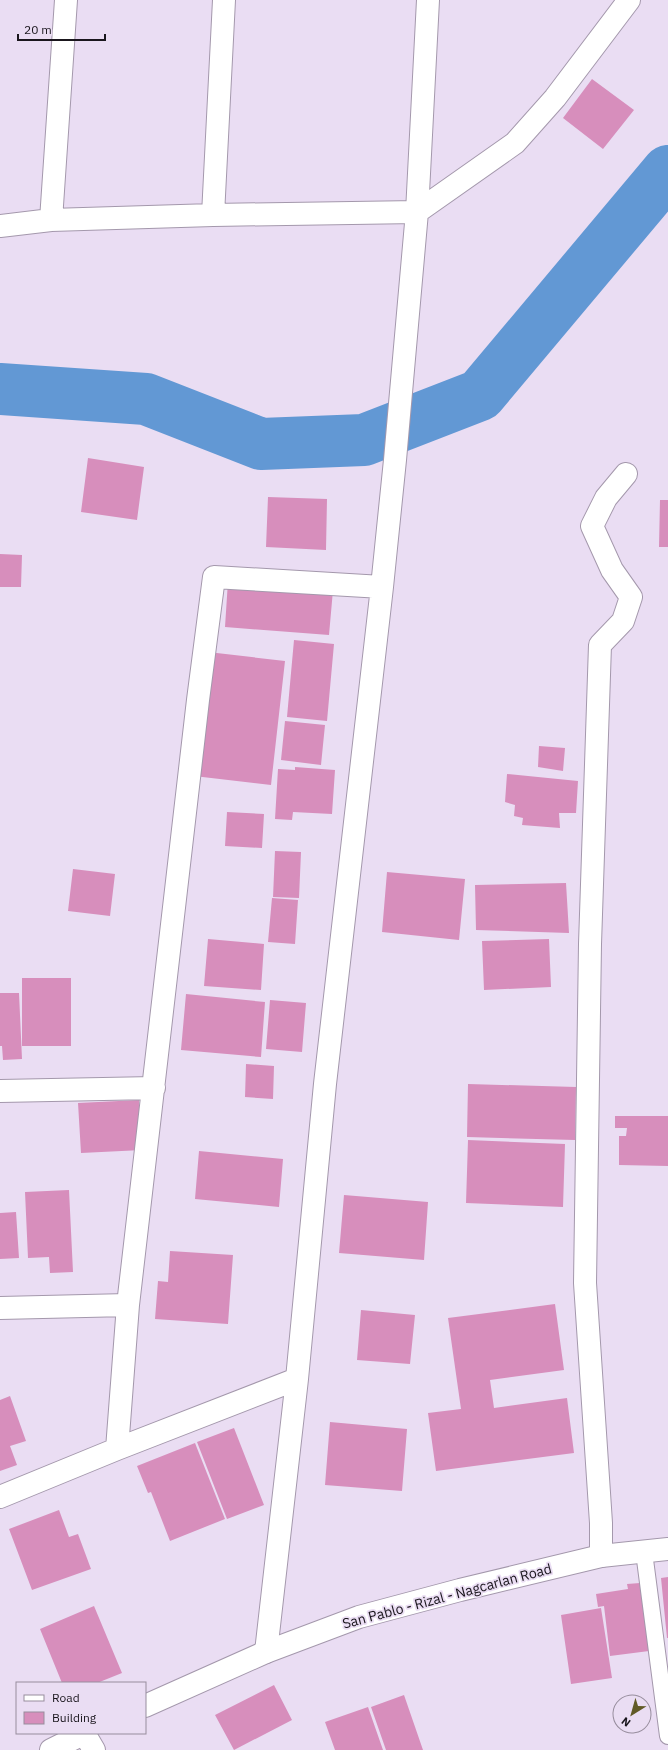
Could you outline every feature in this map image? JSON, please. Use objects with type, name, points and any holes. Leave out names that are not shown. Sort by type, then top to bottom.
[{"type":"street","points":[[51,220],[66,0]]},
{"type":"street","points":[[214,215],[224,0]]},
{"type":"street","points":[[266,1652],[278,1560],[297,1379],[325,1084],[382,587],[395,460],[417,212],[428,0]]},
{"type":"street","points":[[0,226],[51,220],[214,215],[417,212],[515,143],[555,98],[629,0]]},
{"type":"street","points":[[601,1556],[601,1523],[585,1282],[590,936],[600,645],[623,621],[631,597],[612,570],[592,526],[606,498],[626,474]]},
{"type":"street","points":[[117,1449],[128,1305],[198,700],[214,577],[382,587]]},
{"type":"street","points":[[0,1091],[154,1088]]},
{"type":"street","points":[[0,1308],[128,1305]]},
{"type":"street","points":[[0,1497],[117,1449],[297,1379]]},
{"type":"street","name":"San Pablo - Rizal - Nagcarlan Road","points":[[146,1706],[266,1652],[359,1617],[460,1590],[601,1556],[668,1550]]},
{"type":"street","points":[[50,1750],[83,1734]]},
{"type":"street","points":[[86,1734],[94,1750]]},
{"type":"lane","points":[[644,1552],[668,1736]]},
{"type":"building","points":[[592,79],[634,110],[603,149],[563,118]]},
{"type":"building","points":[[88,458],[144,467],[137,520],[81,512]]},
{"type":"building","points":[[268,497],[327,499],[326,550],[266,547]]},
{"type":"building","points":[[660,500],[668,500],[668,547],[659,547]]},
{"type":"building","points":[[0,554],[22,555],[21,587],[0,587]]},
{"type":"building","points":[[228,581],[333,590],[329,635],[225,627]]},
{"type":"building","points":[[294,640],[334,644],[327,721],[287,717]]},
{"type":"building","points":[[208,652],[285,661],[271,785],[194,776]]},
{"type":"building","points":[[285,721],[325,725],[321,765],[281,760]]},
{"type":"building","points":[[539,746],[565,748],[563,771],[538,767]]},
{"type":"building","points":[[295,767],[335,770],[332,814],[293,812],[292,820],[275,819],[278,769],[295,770]]},
{"type":"building","points":[[507,774],[578,781],[576,813],[559,813],[560,828],[522,825],[523,818],[514,816],[515,805],[505,802]]},
{"type":"building","points":[[227,812],[264,814],[262,848],[225,846]]},
{"type":"building","points":[[275,851],[301,852],[299,898],[273,897]]},
{"type":"building","points":[[73,869],[115,874],[110,916],[68,911]]},
{"type":"building","points":[[387,872],[465,879],[459,940],[382,932]]},
{"type":"building","points":[[566,883],[569,933],[476,930],[475,885]]},
{"type":"building","points":[[272,898],[298,900],[295,944],[268,942]]},
{"type":"building","points":[[208,939],[264,944],[261,990],[204,986]]},
{"type":"building","points":[[549,939],[551,987],[484,990],[482,941]]},
{"type":"building","points":[[22,978],[71,978],[71,1046],[22,1046]]},
{"type":"building","points":[[0,993],[19,993],[22,1059],[3,1060],[2,1046],[0,1046]]},
{"type":"building","points":[[186,994],[265,1002],[261,1057],[181,1050]]},
{"type":"building","points":[[270,1000],[306,1003],[302,1052],[266,1049]]},
{"type":"building","points":[[246,1064],[274,1066],[273,1099],[245,1097]]},
{"type":"building","points":[[468,1084],[576,1087],[575,1140],[467,1137]]},
{"type":"building","points":[[139,1100],[142,1150],[81,1153],[78,1103]]},
{"type":"building","points":[[615,1116],[668,1116],[668,1166],[619,1165],[619,1136],[626,1136],[627,1128],[615,1128]]},
{"type":"building","points":[[468,1140],[565,1144],[563,1207],[466,1203]]},
{"type":"building","points":[[199,1151],[283,1159],[279,1207],[195,1199]]},
{"type":"building","points":[[69,1190],[73,1272],[50,1273],[49,1257],[28,1258],[25,1192]]},
{"type":"building","points":[[344,1195],[428,1202],[424,1260],[339,1253]]},
{"type":"building","points":[[16,1212],[19,1258],[0,1259],[0,1213]]},
{"type":"building","points":[[170,1251],[233,1255],[228,1324],[155,1319],[158,1281],[168,1282]]},
{"type":"building","points":[[555,1304],[564,1370],[490,1380],[494,1408],[567,1398],[574,1453],[436,1471],[428,1413],[461,1409],[448,1318]]},
{"type":"building","points":[[361,1310],[415,1315],[410,1364],[357,1360]]},
{"type":"building","points":[[10,1396],[26,1441],[10,1446],[17,1465],[0,1471],[0,1400]]},
{"type":"building","points":[[330,1422],[407,1429],[402,1491],[325,1485]]},
{"type":"building","points":[[234,1428],[264,1505],[227,1519],[197,1442]]},
{"type":"building","points":[[195,1443],[225,1519],[170,1541],[151,1492],[148,1493],[137,1466]]},
{"type":"building","points":[[59,1510],[69,1537],[78,1534],[91,1569],[32,1590],[9,1529]]},
{"type":"building","points":[[668,1577],[668,1638],[667,1638],[661,1578]]},
{"type":"building","points":[[640,1583],[649,1651],[610,1656],[604,1606],[598,1607],[596,1594],[628,1589],[627,1584]]},
{"type":"building","points":[[94,1606],[122,1673],[100,1682],[62,1682],[40,1629]]},
{"type":"building","points":[[601,1608],[612,1678],[571,1684],[561,1615]]},
{"type":"building","points":[[274,1685],[292,1720],[234,1750],[215,1715]]},
{"type":"building","points":[[404,1695],[423,1750],[386,1750],[371,1707]]},
{"type":"building","points":[[368,1707],[383,1750],[335,1750],[325,1722]]},
{"type":"waterway","points":[[0,389],[146,399],[261,444],[364,440],[480,395],[668,171]]}]
